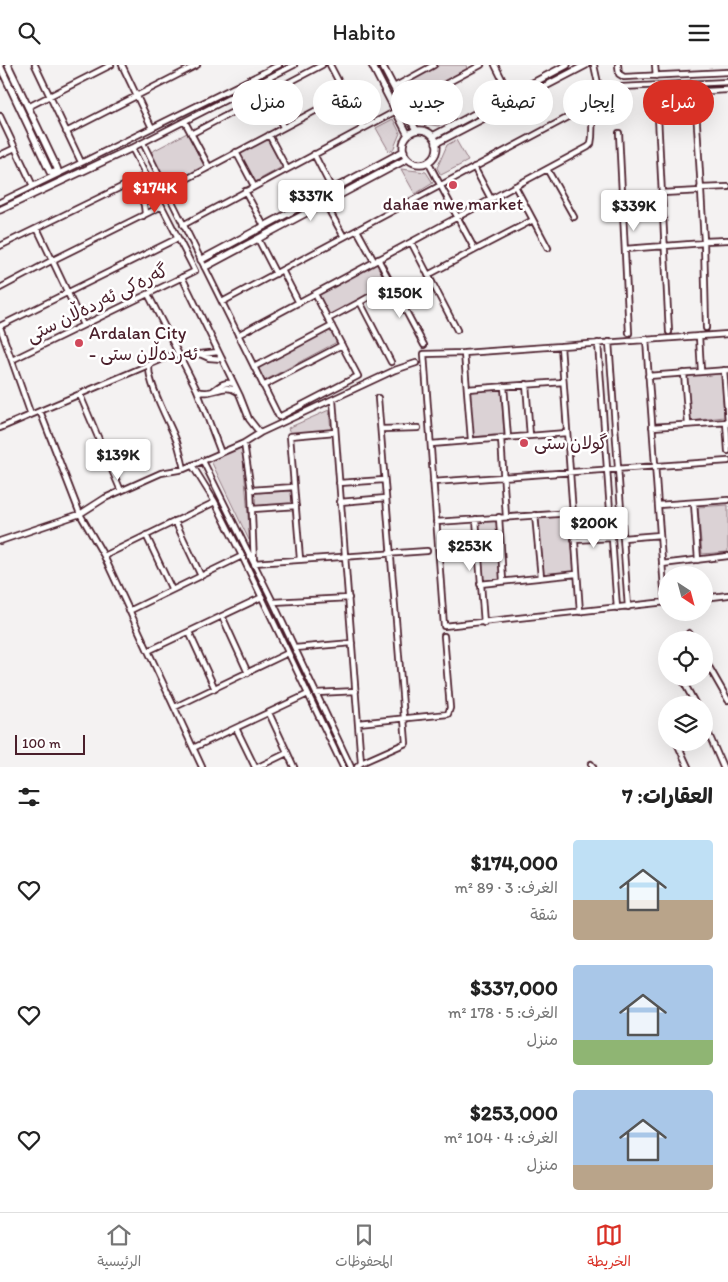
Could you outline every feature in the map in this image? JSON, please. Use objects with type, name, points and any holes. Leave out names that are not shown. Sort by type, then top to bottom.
[{"type":"street","points":[[0,66],[50,171],[55,173],[58,171],[57,168],[8,65]]},
{"type":"street","points":[[35,65],[81,162],[84,162]]},
{"type":"street","points":[[28,107],[111,65]]},
{"type":"street","points":[[122,65],[152,128]]},
{"type":"street","points":[[66,132],[197,65]]},
{"type":"street","points":[[0,202],[279,65]]},
{"type":"street","points":[[0,210],[143,143],[294,65]]},
{"type":"street","points":[[294,80],[322,65]]},
{"type":"street","points":[[330,65],[338,80]]},
{"type":"street","points":[[372,65],[391,101]]},
{"type":"street","points":[[382,65],[391,82]]},
{"type":"street","points":[[406,80],[434,65]]},
{"type":"street","points":[[449,80],[471,67],[481,65]]},
{"type":"street","points":[[495,65],[502,80]]},
{"type":"street","points":[[538,80],[567,65]]},
{"type":"street","points":[[436,143],[586,65]]},
{"type":"street","points":[[594,65],[597,80]]},
{"type":"street","points":[[618,65],[619,74],[622,77],[728,72],[727,65]]},
{"type":"street","points":[[655,65],[656,76]]},
{"type":"street","points":[[633,86],[728,82]]},
{"type":"street","points":[[714,91],[728,90]]},
{"type":"street","points":[[166,190],[313,112]]},
{"type":"street","points":[[191,134],[232,113]]},
{"type":"street","points":[[183,225],[391,114]]},
{"type":"street","points":[[432,136],[473,114]]},
{"type":"street","points":[[0,115],[33,186]]},
{"type":"street","points":[[222,302],[563,120]]},
{"type":"street","points":[[185,122],[208,167]]},
{"type":"street","points":[[361,125],[363,129]]},
{"type":"street","points":[[403,125],[408,135]]},
{"type":"street","points":[[414,125],[416,130]]},
{"type":"street","points":[[238,335],[588,147],[591,143],[592,125]]},
{"type":"street","points":[[658,125],[669,333]]},
{"type":"street","points":[[697,125],[704,242],[706,328]]},
{"type":"street","points":[[416,130],[427,132],[436,143],[436,152],[428,162],[420,164],[407,159],[404,144],[408,135],[416,130]]},
{"type":"street","points":[[620,133],[629,333]]},
{"type":"street","points":[[269,135],[287,169]]},
{"type":"street","points":[[143,143],[279,417],[358,376],[315,294]]},
{"type":"street","points":[[0,155],[15,148]]},
{"type":"street","points":[[31,415],[0,326],[178,238],[132,148]]},
{"type":"street","points":[[201,260],[404,151]]},
{"type":"street","points":[[236,152],[254,186]]},
{"type":"street","points":[[314,154],[332,189]]},
{"type":"street","points":[[205,267],[407,159]]},
{"type":"street","points":[[428,162],[475,251]]},
{"type":"street","points":[[474,167],[491,199]]},
{"type":"street","points":[[546,169],[574,217]]},
{"type":"street","points":[[0,246],[146,175]]},
{"type":"street","points":[[134,181],[144,205],[145,213],[143,216]]},
{"type":"street","points":[[515,186],[548,247]]},
{"type":"street","points":[[662,193],[728,187]]},
{"type":"street","points":[[245,191],[264,225]]},
{"type":"street","points":[[325,203],[344,237]]},
{"type":"street","points":[[0,288],[162,207]]},
{"type":"street","points":[[428,275],[533,220]]},
{"type":"street","points":[[37,228],[83,325]]},
{"type":"street","points":[[357,230],[392,284],[424,345]]},
{"type":"street","name":"گەرەکی ئەردەڵان ستی","points":[[12,360],[195,271],[178,238]]},
{"type":"street","points":[[258,239],[276,273]]},
{"type":"street","points":[[625,249],[728,240]]},
{"type":"street","points":[[411,242],[457,330]]},
{"type":"street","points":[[282,270],[298,303]]},
{"type":"street","points":[[182,277],[239,394],[252,425],[260,433]]},
{"type":"street","points":[[328,319],[392,284]]},
{"type":"street","points":[[148,293],[196,390],[220,453]]},
{"type":"street","points":[[360,302],[391,362]]},
{"type":"street","points":[[254,367],[332,326]]},
{"type":"street","points":[[658,604],[444,626],[424,354],[464,353],[728,333]]},
{"type":"street","points":[[699,336],[701,371]]},
{"type":"street","points":[[646,339],[662,564],[728,556]]},
{"type":"street","points":[[609,342],[628,607]]},
{"type":"street","points":[[598,343],[617,608]]},
{"type":"street","points":[[263,386],[342,345]]},
{"type":"street","points":[[561,346],[562,382],[580,612]]},
{"type":"street","points":[[0,428],[172,355],[182,356],[218,352]]},
{"type":"street","points":[[464,353],[471,440]]},
{"type":"street","points":[[198,354],[209,358],[222,359]]},
{"type":"street","points":[[0,541],[80,514],[106,497],[161,473],[184,469],[203,461],[395,370],[416,363]]},
{"type":"street","points":[[150,365],[148,371],[162,411],[178,443],[184,469]]},
{"type":"street","points":[[648,376],[726,370],[728,451]]},
{"type":"street","points":[[684,373],[688,424]]},
{"type":"street","points":[[213,391],[223,384],[230,382],[234,384]]},
{"type":"street","points":[[467,389],[562,382]]},
{"type":"street","points":[[526,384],[530,436]]},
{"type":"street","points":[[504,386],[508,437]]},
{"type":"street","points":[[196,390],[205,393],[230,388],[239,394]]},
{"type":"street","points":[[80,395],[121,491]]},
{"type":"street","points":[[356,767],[406,743],[378,397]]},
{"type":"street","points":[[333,400],[361,763]]},
{"type":"street","points":[[40,411],[80,514],[104,556],[202,767]]},
{"type":"street","points":[[652,427],[727,421]]},
{"type":"street","points":[[381,429],[418,428]]},
{"type":"street","points":[[300,559],[290,436],[335,432]]},
{"type":"street","points":[[431,443],[566,433]]},
{"type":"street","points":[[502,438],[506,517]]},
{"type":"street","points":[[244,443],[253,509],[254,563]]},
{"type":"street","points":[[203,461],[286,628],[351,767]]},
{"type":"street","points":[[434,482],[728,461]]},
{"type":"street","points":[[192,465],[215,502],[242,555],[343,767]]},
{"type":"street","points":[[339,483],[384,480]]},
{"type":"street","points":[[251,490],[294,487]]},
{"type":"street","points":[[340,502],[386,498]]},
{"type":"street","points":[[658,505],[728,500]]},
{"type":"street","points":[[104,556],[215,502]]},
{"type":"street","points":[[694,503],[698,560]]},
{"type":"street","points":[[253,509],[296,506]]},
{"type":"street","points":[[436,522],[572,513]]},
{"type":"street","points":[[535,515],[541,577]]},
{"type":"street","points":[[499,517],[503,581]]},
{"type":"street","points":[[476,519],[484,623]]},
{"type":"street","points":[[175,521],[201,576]]},
{"type":"street","points":[[146,535],[172,590]]},
{"type":"street","points":[[622,538],[660,535]]},
{"type":"street","points":[[574,540],[612,538]]},
{"type":"street","points":[[254,563],[345,555],[427,551]]},
{"type":"street","points":[[130,611],[242,555]]},
{"type":"street","points":[[480,583],[576,574]]},
{"type":"street","points":[[713,597],[728,595]]},
{"type":"street","points":[[148,651],[262,597]]},
{"type":"street","points":[[273,602],[348,598]]},
{"type":"street","points":[[222,616],[248,673]]},
{"type":"street","points":[[278,632],[286,628]]},
{"type":"street","points":[[190,632],[215,689]]},
{"type":"street","points":[[358,723],[444,715],[450,711],[444,637]]},
{"type":"street","points":[[295,648],[352,643]]},
{"type":"street","points":[[175,707],[288,653]]},
{"type":"street","points":[[713,674],[728,700]]},
{"type":"street","points":[[316,693],[356,691]]},
{"type":"street","points":[[194,748],[308,694]]},
{"type":"street","points":[[269,713],[294,767]]},
{"type":"street","points":[[236,728],[256,767],[287,753]]},
{"type":"street","points":[[713,744],[722,765],[728,761]]},
{"type":"street","points":[[681,751],[688,767]]},
{"type":"shaded area","points":[[440,65],[466,65],[467,69],[446,80],[411,80]]},
{"type":"shaded area","points":[[391,120],[391,125],[396,125],[400,133],[393,150],[389,151],[376,128]]},
{"type":"shaded area","points":[[187,133],[204,166],[167,185],[151,152]]},
{"type":"shaded area","points":[[267,139],[282,167],[255,182],[240,154]]},
{"type":"shaded area","points":[[456,140],[468,161],[441,175],[437,168],[447,145]]},
{"type":"shaded area","points":[[401,169],[426,172],[433,183],[415,194]]},
{"type":"shaded area","points":[[377,263],[388,283],[330,315],[319,295]]},
{"type":"shaded area","points":[[330,329],[337,342],[264,381],[257,368]]},
{"type":"shaded area","points":[[722,373],[724,417],[691,421],[687,375]]},
{"type":"shaded area","points":[[501,389],[504,434],[472,437],[469,391]]},
{"type":"shaded area","points":[[329,410],[331,430],[290,433],[288,428]]},
{"type":"shaded area","points":[[242,444],[249,540],[212,463],[214,457]]},
{"type":"shaded area","points":[[292,491],[292,504],[254,506],[254,493]]},
{"type":"shaded area","points":[[728,505],[728,552],[702,554],[698,507]]},
{"type":"shaded area","points":[[570,516],[574,572],[543,574],[539,518]]},
{"type":"shaded area","points":[[497,520],[501,579],[483,581],[479,521]]},
{"type":"place","name":"dahae nwe market","points":[[453,185]]},
{"type":"place","name":"Ardalan City - ئەردەڵان ستی","points":[[79,343]]},
{"type":"place","name":"گولان ستی","points":[[524,443]]}]
